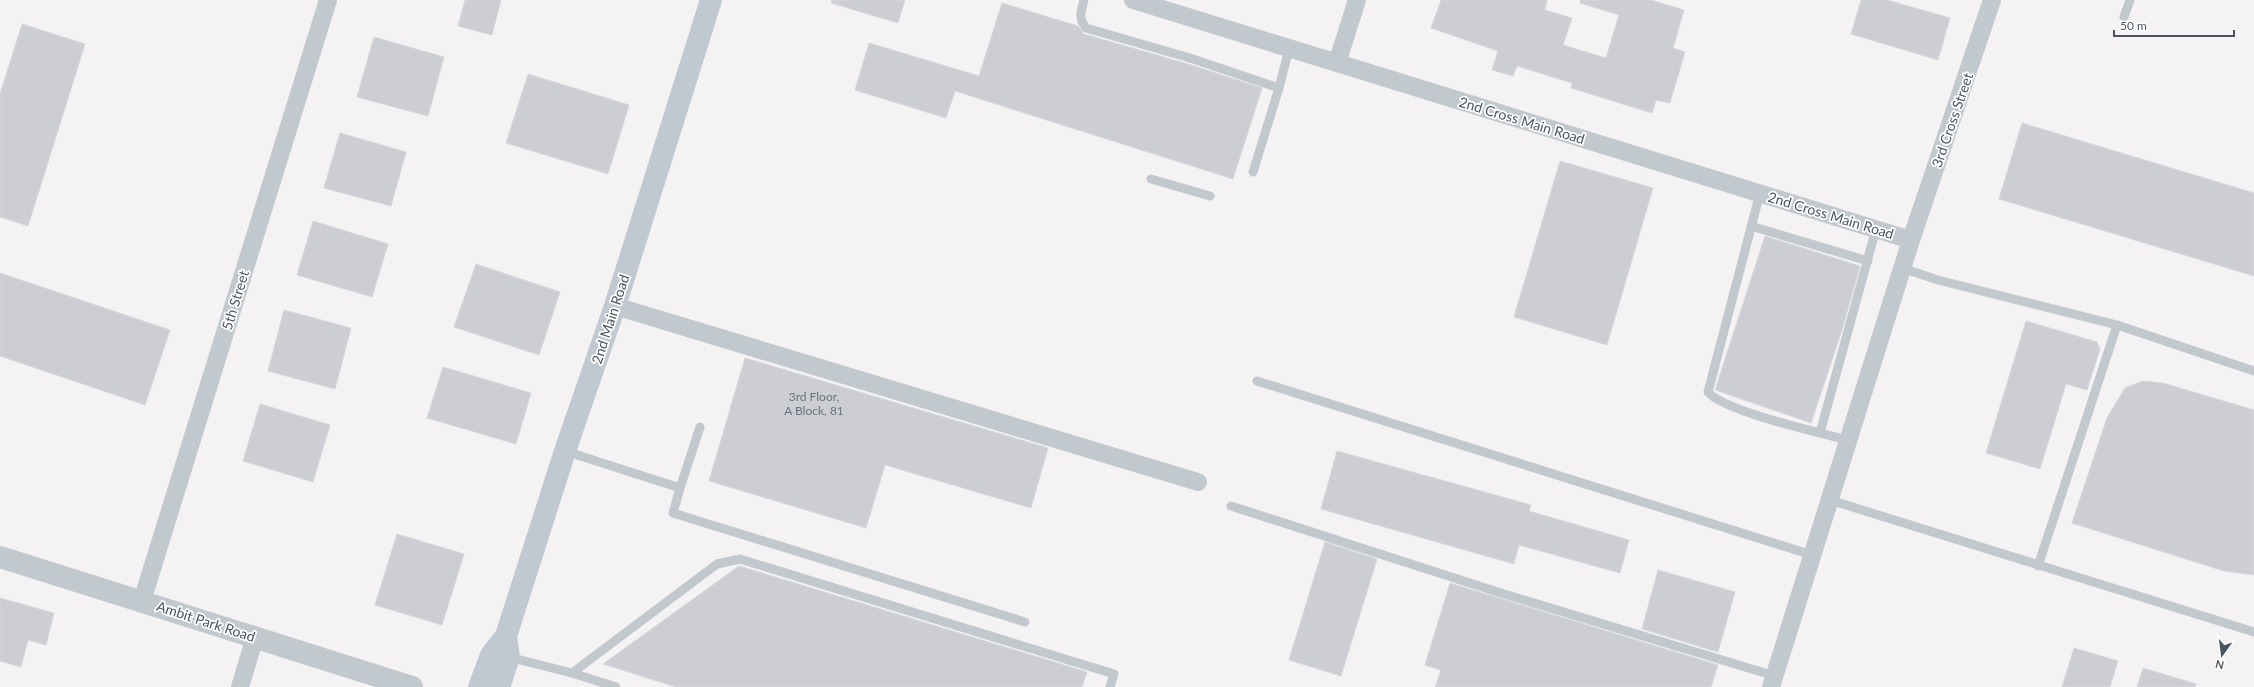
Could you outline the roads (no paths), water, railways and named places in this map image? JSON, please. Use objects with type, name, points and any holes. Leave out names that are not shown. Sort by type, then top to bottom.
[{"type":"main road","name":"2nd Main Road","points":[[500,687],[508,647],[565,451],[615,306],[711,0]]},
{"type":"main road","name":"2nd Main Road","points":[[479,687],[491,654],[508,647]]},
{"type":"street","name":"5th Street","points":[[142,601],[328,0]]},
{"type":"street","name":"2nd Cross Main Road","points":[[1133,0],[1911,240]]},
{"type":"street","points":[[1337,63],[1357,0]]},
{"type":"street","name":"3rd Cross Street","points":[[1773,681],[1911,240],[1992,0]]},
{"type":"street","points":[[615,306],[1198,482]]},
{"type":"street","name":"Ambit Park Road","points":[[0,557],[412,687]]},
{"type":"street","points":[[240,687],[255,637]]},
{"type":"lane","points":[[1084,0],[1080,14],[1081,21],[1086,28],[1190,58],[1279,88]]},
{"type":"lane","points":[[2124,17],[2130,0]]},
{"type":"lane","points":[[1253,172],[1279,88],[1289,48]]},
{"type":"lane","points":[[1151,180],[1210,196]]},
{"type":"lane","points":[[1760,193],[1708,392],[1713,399],[1745,411],[1848,440]]},
{"type":"lane","points":[[1751,226],[1868,261]]},
{"type":"lane","points":[[1820,433],[1876,229]]},
{"type":"lane","points":[[1902,268],[1938,280],[2117,325],[2254,371]]},
{"type":"lane","points":[[2038,566],[2117,325]]},
{"type":"lane","points":[[1257,381],[1812,555]]},
{"type":"lane","points":[[700,427],[673,513],[1024,622]]},
{"type":"lane","points":[[565,451],[680,488]]},
{"type":"lane","points":[[1830,500],[2254,632]]},
{"type":"lane","points":[[1231,506],[1773,681]]},
{"type":"lane","points":[[572,673],[717,564],[740,559],[1114,674],[1110,687]]},
{"type":"lane","points":[[508,647],[572,673],[616,687]]}]
